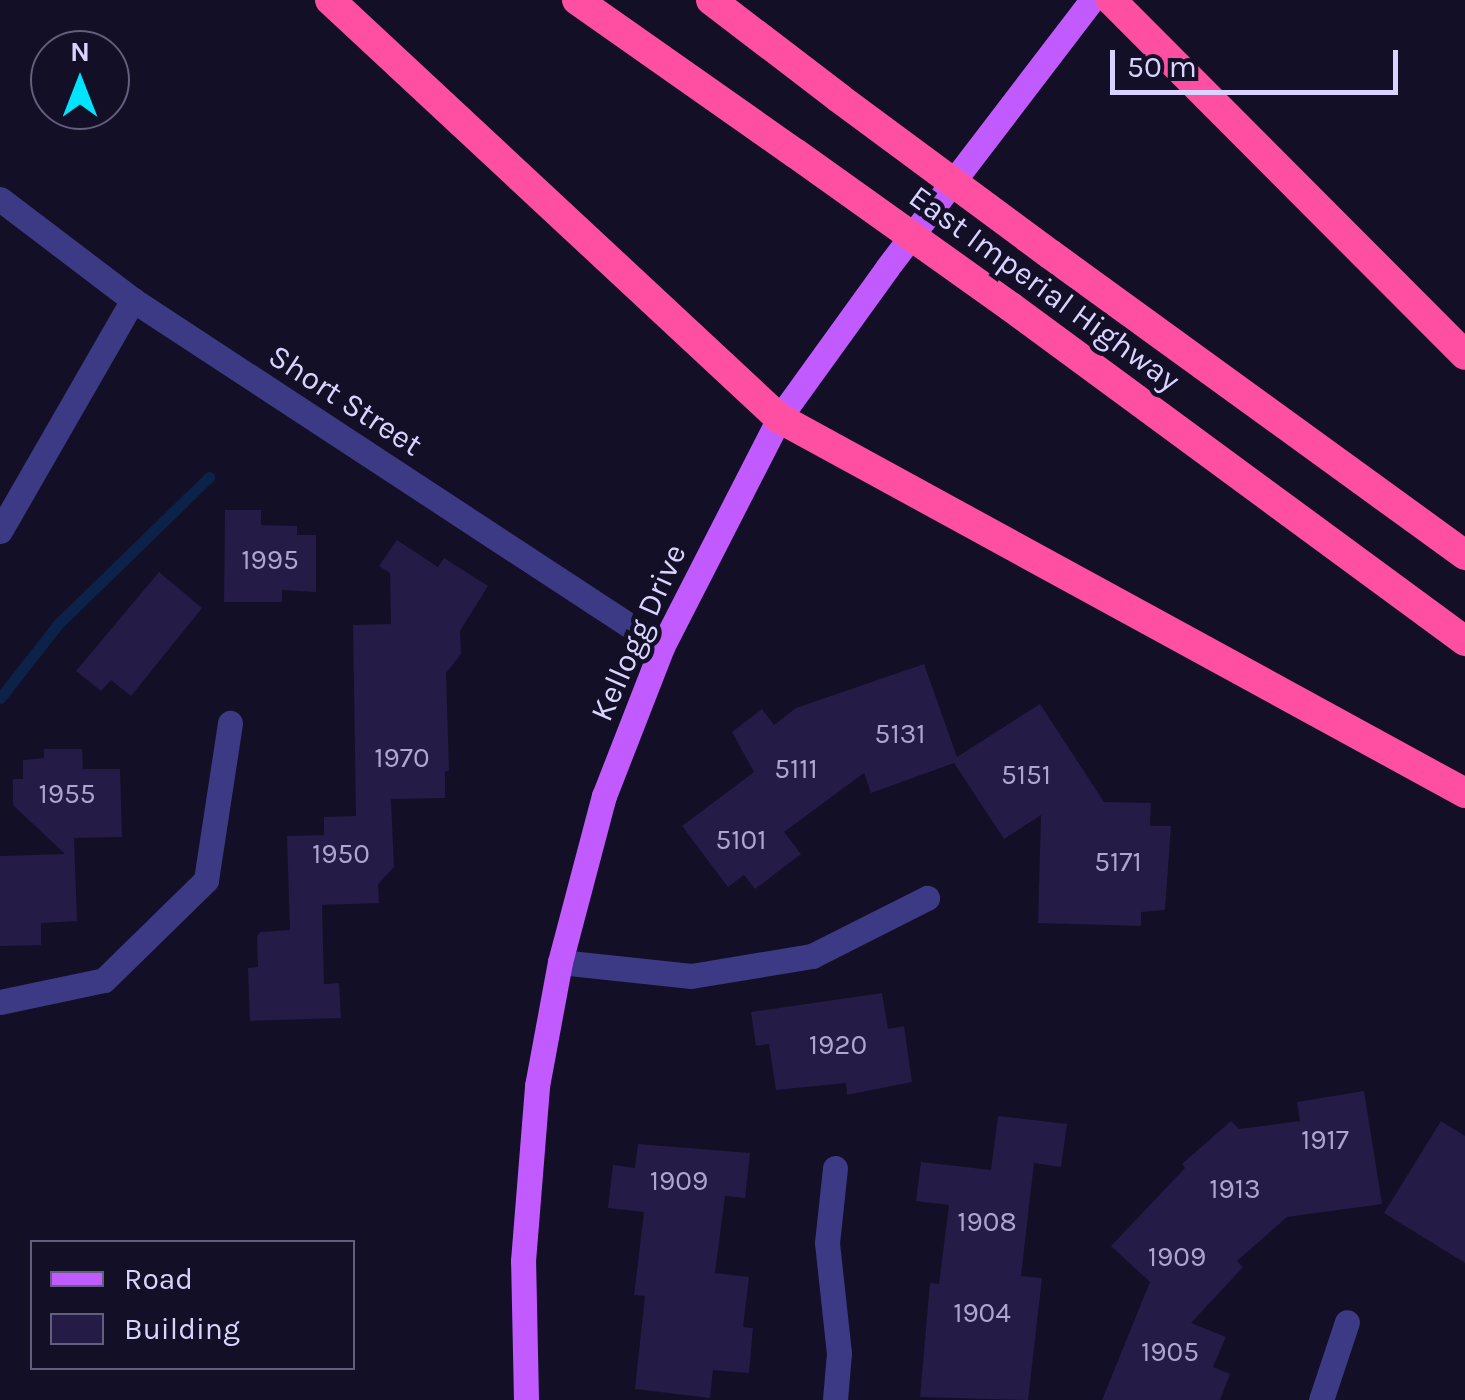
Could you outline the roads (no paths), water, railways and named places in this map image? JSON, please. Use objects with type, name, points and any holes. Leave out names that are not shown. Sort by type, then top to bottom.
[{"type":"highway","points":[[330,0],[779,418],[1465,793]]},
{"type":"highway","name":"East Imperial Highway","points":[[578,0],[1011,307],[1465,641]]},
{"type":"highway","name":"East Imperial Highway","points":[[711,0],[1050,254],[1465,556]]},
{"type":"highway","points":[[1111,0],[1465,355]]},
{"type":"main road","name":"Kellogg Drive","points":[[526,1400],[526,1222],[537,1086],[560,962],[604,796],[662,648],[779,418],[887,268],[1092,0]]},
{"type":"street","name":"Short Street","points":[[0,199],[133,300],[662,648]]},
{"type":"street","points":[[0,531],[133,300]]},
{"type":"street","points":[[0,1002],[104,980],[206,880],[230,722]]},
{"type":"street","points":[[560,962],[691,976],[795,959],[812,956],[926,898]]},
{"type":"street","points":[[834,1168],[827,1243],[839,1353],[835,1400]]},
{"type":"street","points":[[1321,1400],[1347,1322]]},
{"type":"waterway","points":[[0,698],[58,624],[209,477]]}]
